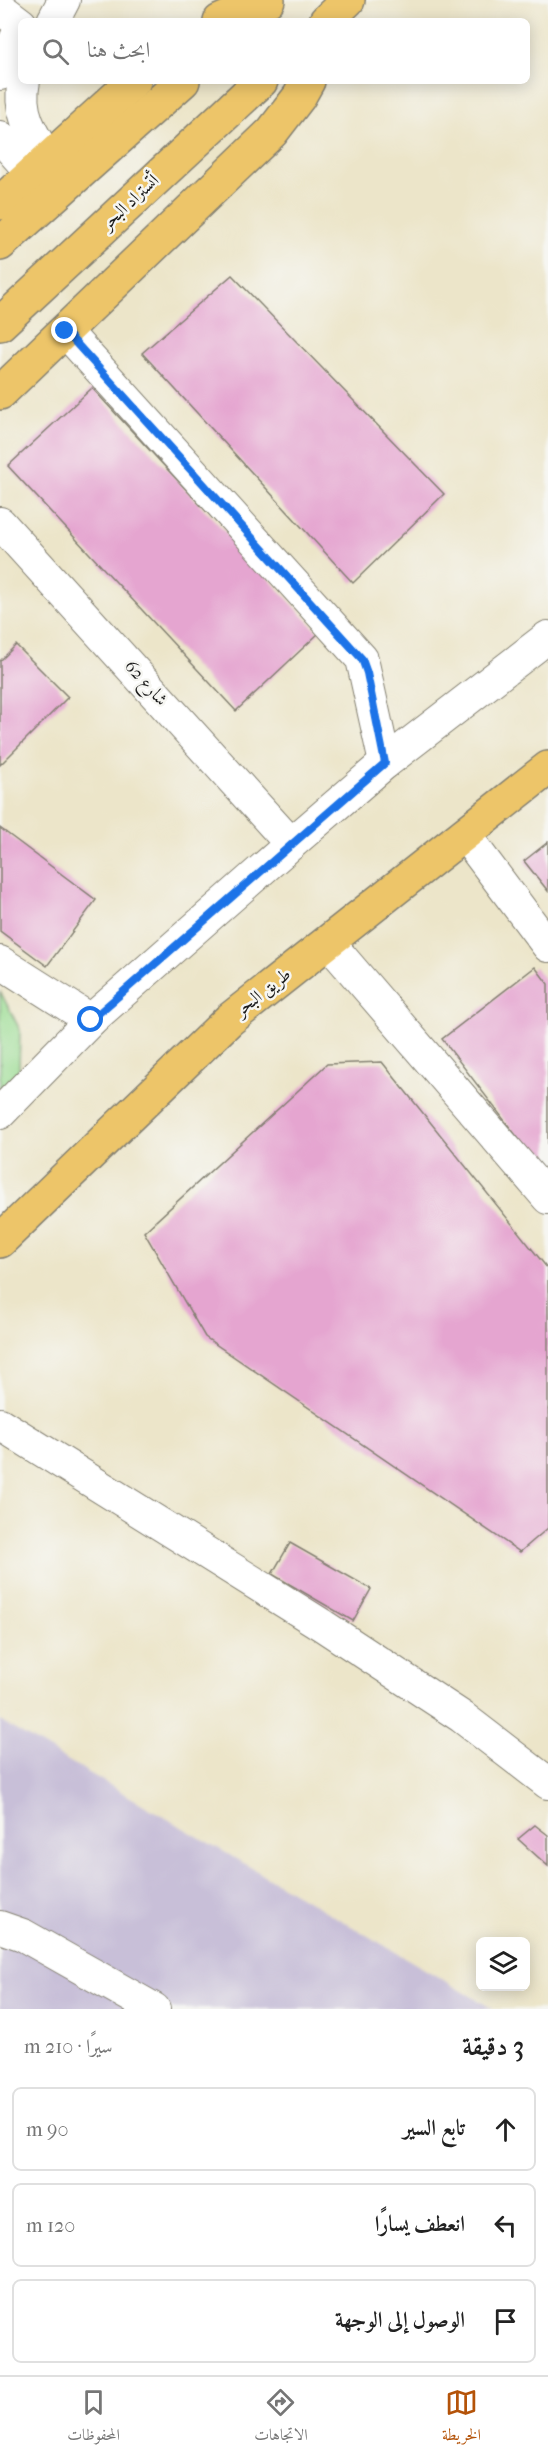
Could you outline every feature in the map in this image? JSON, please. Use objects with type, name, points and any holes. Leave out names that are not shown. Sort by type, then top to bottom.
[{"type":"highway","points":[[227,18],[268,0]]},
{"type":"highway","points":[[254,18],[275,0]]},
{"type":"highway","points":[[329,18],[348,0]]},
{"type":"highway","points":[[344,18],[354,0]]},
{"type":"highway","points":[[0,204],[131,84]]},
{"type":"highway","points":[[0,244],[180,84]]},
{"type":"highway","name":"أتستراد البحر","points":[[0,324],[258,84]]},
{"type":"highway","points":[[0,393],[272,132],[306,84]]},
{"type":"highway","name":"طريق البحر","points":[[0,1241],[229,1020],[548,768]]},
{"type":"street","points":[[25,18],[34,0]]},
{"type":"street","points":[[55,18],[64,0]]},
{"type":"street","points":[[0,8],[18,21]]},
{"type":"street","points":[[0,74],[18,33]]},
{"type":"street","points":[[24,84],[22,106],[40,166]]},
{"type":"street","points":[[0,137],[40,166]]},
{"type":"street","points":[[65,331],[362,659],[367,673],[385,763]]},
{"type":"street","name":"شارع 62","points":[[0,523],[291,844]]},
{"type":"street","points":[[0,1113],[91,1020],[291,844],[385,763],[548,637]]},
{"type":"street","points":[[464,834],[548,946]]},
{"type":"street","points":[[328,942],[548,1198]]},
{"type":"street","points":[[0,962],[91,1020]]},
{"type":"street","points":[[0,1424],[322,1625],[462,1717],[548,1783]]},
{"type":"street","points":[[0,1926],[23,1935],[154,2009]]},
{"type":"shaded area","points":[[0,1721],[493,2009],[0,2009]]},
{"type":"green space","points":[[0,991],[20,1030],[19,1069],[0,1094]]},
{"type":"building","points":[[232,275],[444,494],[353,583],[142,353]]},
{"type":"building","points":[[92,388],[319,633],[236,711],[8,466]]},
{"type":"building","points":[[16,645],[68,697],[0,765],[0,661]]},
{"type":"building","points":[[0,828],[96,900],[47,966],[0,931]]},
{"type":"building","points":[[548,842],[548,891],[524,861]]},
{"type":"building","points":[[535,967],[548,984],[548,1177],[442,1039]]},
{"type":"building","points":[[382,1062],[548,1269],[548,1528],[520,1552],[205,1337],[144,1232],[327,1064]]},
{"type":"building","points":[[290,1543],[371,1589],[353,1621],[272,1574]]},
{"type":"building","points":[[535,1825],[548,1835],[548,1866],[518,1839]]},
{"type":"route","points":[[65,331],[362,659],[367,673],[385,763],[91,1020]]}]
